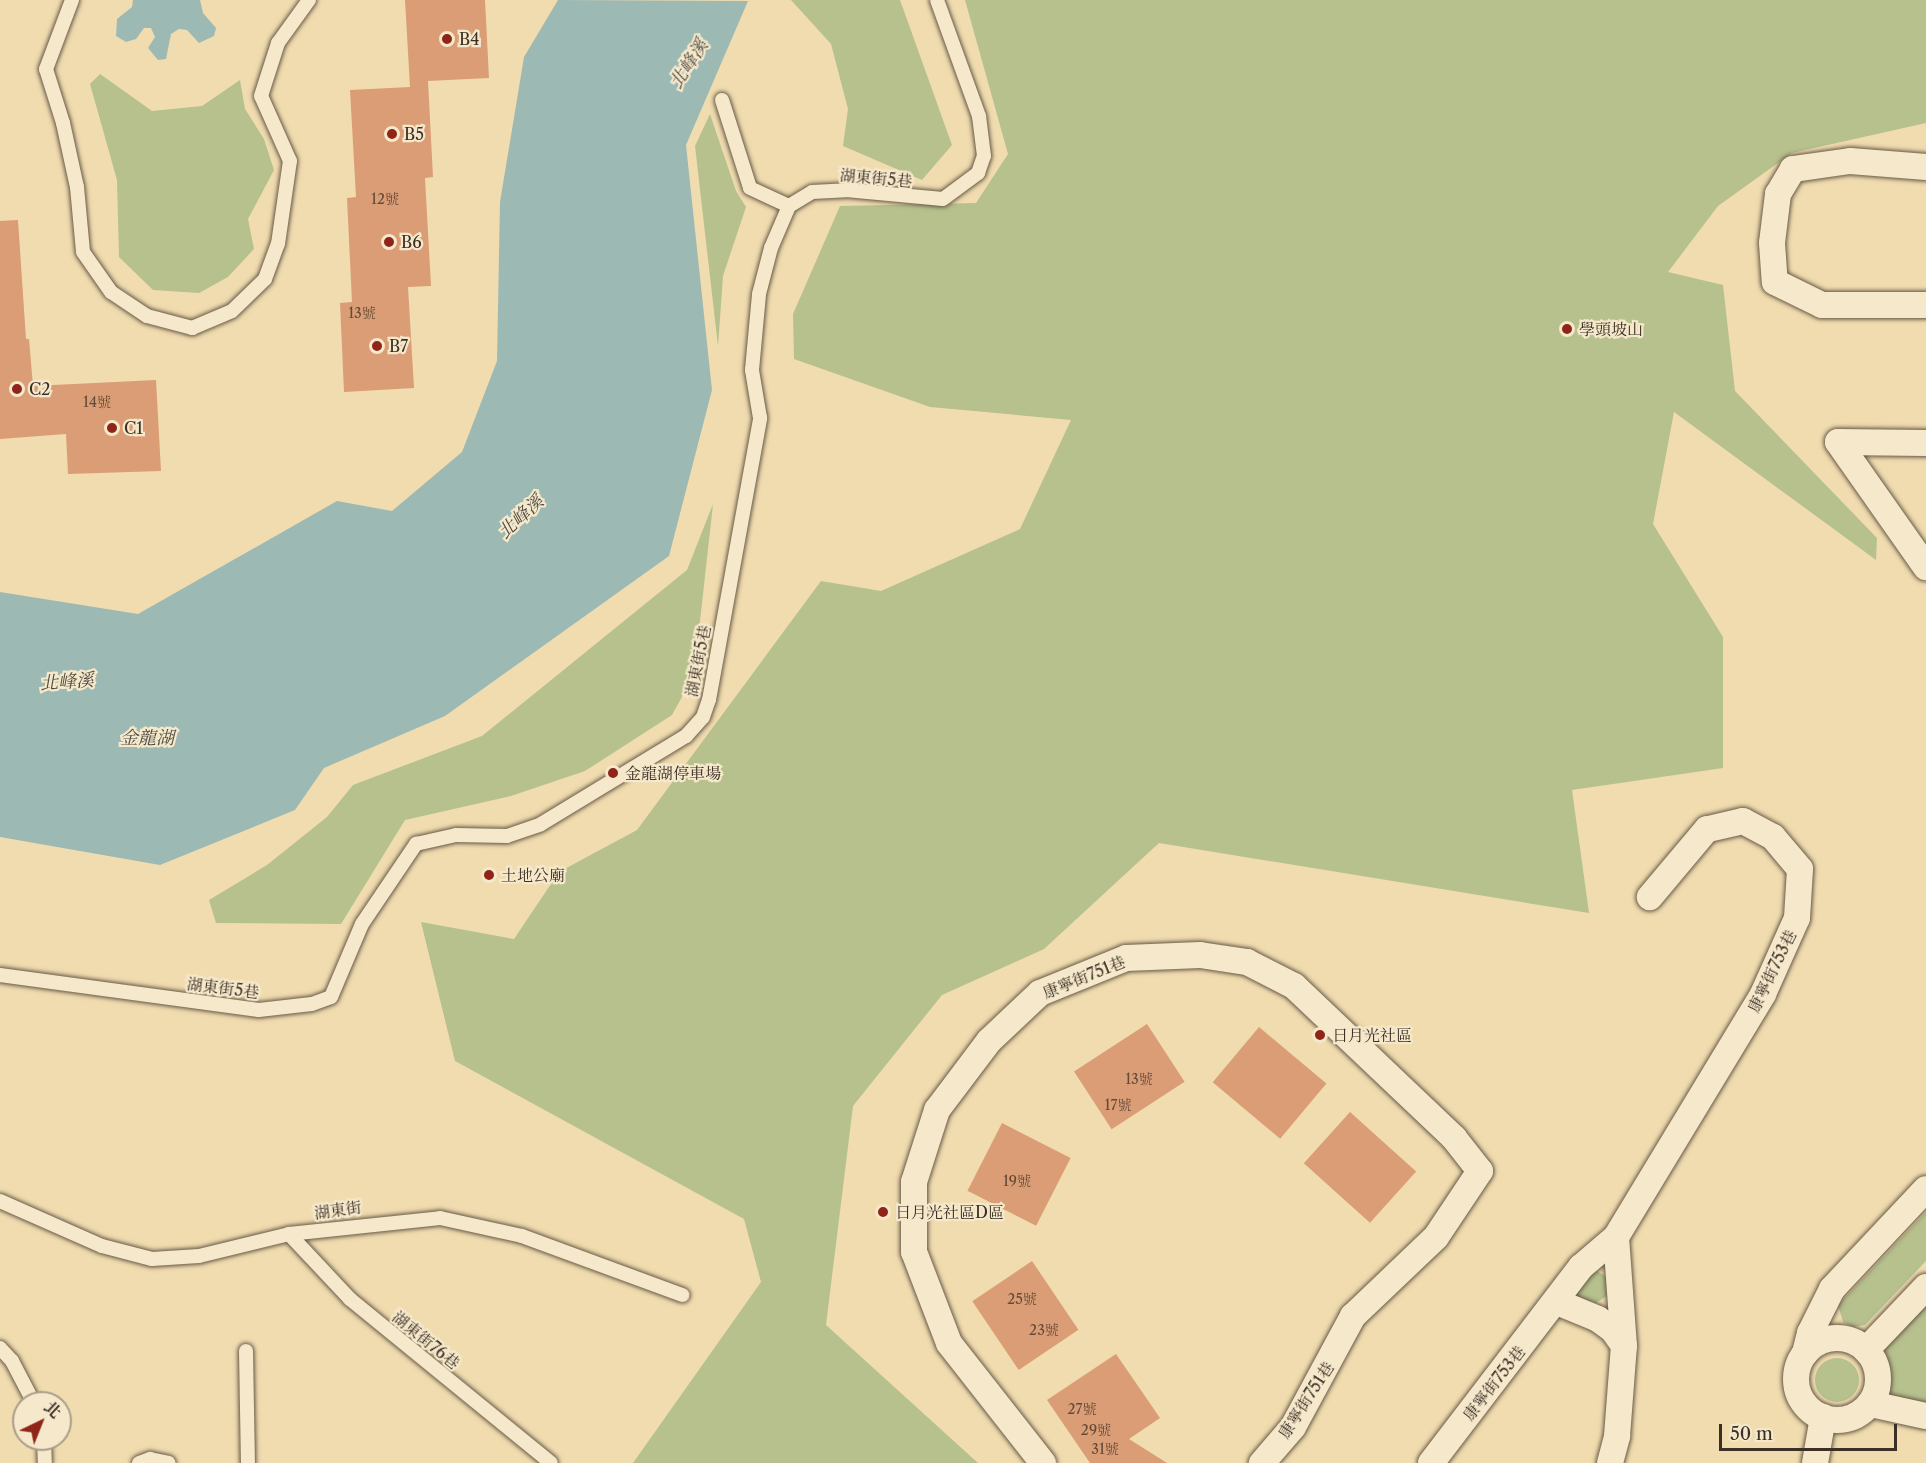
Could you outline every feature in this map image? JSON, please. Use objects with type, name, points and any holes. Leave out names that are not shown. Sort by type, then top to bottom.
[{"type":"street","points":[[1926,167],[1850,162],[1793,169],[1778,194],[1772,243],[1775,282],[1822,305],[1926,305]]},
{"type":"street","points":[[1926,443],[1838,442],[1926,567]]},
{"type":"street","name":"康寧街753巷","points":[[1431,1463],[1557,1302],[1588,1258],[1616,1238],[1763,994],[1797,918],[1800,869],[1773,837],[1743,821],[1707,829],[1650,897]]},
{"type":"street","name":"康寧街751巷","points":[[1043,1463],[949,1343],[914,1252],[914,1182],[937,1110],[990,1041],[1040,993],[1126,958],[1200,955],[1247,962],[1294,986],[1454,1138],[1480,1171],[1436,1238],[1353,1316],[1293,1426],[1262,1463]]},
{"type":"street","points":[[1805,1353],[1828,1339],[1842,1338],[1866,1350],[1878,1374],[1871,1404],[1848,1419],[1823,1417],[1805,1405],[1799,1393],[1798,1365],[1805,1353],[1810,1333],[1832,1289],[1926,1189]]},
{"type":"street","points":[[1610,1463],[1617,1436],[1624,1346],[1616,1238]]},
{"type":"street","points":[[1866,1350],[1926,1287]]},
{"type":"street","points":[[1557,1302],[1598,1319],[1613,1330],[1624,1346]]},
{"type":"street","points":[[1871,1404],[1926,1416]]},
{"type":"street","points":[[1815,1463],[1823,1417]]},
{"type":"lane","points":[[72,0],[46,69],[63,123],[77,187],[83,252],[111,292],[147,316],[192,328],[232,311],[265,279],[278,244],[290,161],[261,96],[278,43],[309,0]]},
{"type":"lane","name":"湖東街5巷","points":[[0,975],[259,1010],[312,1004],[331,998],[362,924],[416,844],[456,835],[507,836],[541,824],[686,736],[703,717],[709,700],[760,418],[752,370],[759,294],[771,248],[789,206],[812,192],[846,190],[944,199],[966,186],[978,173],[984,156],[979,116],[937,0]]},
{"type":"lane","points":[[722,100],[750,188],[789,206]]},
{"type":"lane","name":"湖東街","points":[[0,1200],[102,1246],[152,1259],[199,1256],[289,1234],[440,1218],[522,1236],[682,1295]]},
{"type":"lane","name":"湖東街76巷","points":[[289,1234],[350,1299],[552,1463]]},
{"type":"lane","points":[[0,1348],[12,1361],[28,1391]]},
{"type":"lane","points":[[246,1351],[248,1463]]},
{"type":"lane","points":[[139,1463],[150,1459],[169,1463]]},
{"type":"green space","points":[[791,0],[900,0],[952,145],[922,180],[843,146],[848,109],[831,44]]},
{"type":"green space","points":[[965,0],[1926,0],[1926,123],[1792,153],[1718,206],[1668,272],[1723,285],[1735,391],[1877,538],[1876,560],[1674,412],[1653,524],[1723,637],[1723,768],[1572,790],[1589,913],[1159,843],[1044,949],[942,995],[853,1106],[826,1325],[978,1463],[633,1463],[761,1282],[744,1219],[455,1061],[421,922],[514,939],[559,872],[637,830],[821,581],[881,591],[1020,529],[1071,420],[930,407],[794,359],[793,314],[840,206],[976,203],[1008,154]]},
{"type":"green space","points":[[100,74],[152,111],[202,106],[240,80],[245,109],[264,139],[274,170],[248,219],[254,249],[228,277],[199,293],[153,290],[119,257],[117,180],[90,84]]},
{"type":"green space","points":[[710,114],[736,191],[746,207],[723,276],[718,346],[695,146]]},
{"type":"green space","points":[[713,504],[694,675],[672,715],[585,771],[511,796],[405,820],[341,924],[216,923],[209,900],[267,865],[327,817],[353,785],[482,736],[687,570]]},
{"type":"green space","points":[[1926,1212],[1926,1261],[1865,1325],[1853,1327],[1843,1322],[1838,1305]]},
{"type":"green space","points":[[1592,1268],[1607,1277],[1608,1295],[1593,1305],[1576,1298],[1573,1293]]},
{"type":"green space","points":[[1926,1303],[1926,1404],[1885,1396],[1890,1379],[1883,1348]]},
{"type":"green space","points":[[1837,1358],[1846,1359],[1853,1364],[1858,1371],[1858,1389],[1853,1396],[1846,1401],[1837,1402],[1828,1401],[1821,1396],[1816,1389],[1815,1380],[1816,1371],[1821,1364],[1828,1359]]},
{"type":"water","points":[[133,0],[200,0],[203,13],[216,28],[214,36],[199,43],[187,30],[179,29],[171,34],[166,59],[158,60],[148,48],[155,37],[151,28],[144,28],[136,39],[126,42],[116,36],[117,19],[132,7]]},
{"type":"water","name":"金龍湖","points":[[558,0],[748,1],[686,145],[712,390],[669,556],[445,716],[324,768],[295,810],[160,865],[0,837],[0,592],[138,614],[337,501],[392,511],[462,452],[497,361],[500,202],[524,57]]},
{"type":"building","points":[[405,0],[485,0],[489,78],[428,81],[433,177],[425,178],[431,286],[408,287],[414,388],[344,392],[340,303],[352,302],[347,198],[356,197],[350,90],[410,87]]},
{"type":"building","points":[[18,220],[26,339],[29,339],[33,386],[156,380],[161,471],[68,474],[66,434],[0,439],[0,221]]},
{"type":"building","points":[[1147,1024],[1185,1082],[1112,1129],[1074,1071]]},
{"type":"building","points":[[1259,1027],[1326,1084],[1280,1139],[1213,1082]]},
{"type":"building","points":[[1350,1112],[1416,1172],[1370,1223],[1304,1163]]},
{"type":"building","points":[[1002,1123],[1071,1158],[1036,1226],[967,1191]]},
{"type":"building","points":[[1032,1261],[1078,1330],[1019,1370],[972,1301]]},
{"type":"building","points":[[1116,1354],[1160,1418],[1129,1439],[1167,1463],[1090,1463],[1047,1400]]},
{"type":"place","name":"B4","points":[[447,39]]},
{"type":"place","name":"B5","points":[[392,134]]},
{"type":"place","name":"B6","points":[[389,242]]},
{"type":"place","name":"學頭坡山","points":[[1567,329]]},
{"type":"place","name":"B7","points":[[377,346]]},
{"type":"place","name":"C2","points":[[17,389]]},
{"type":"place","name":"C1","points":[[112,428]]},
{"type":"place","name":"金龍湖停車場","points":[[613,773]]},
{"type":"place","name":"土地公廟","points":[[489,875]]},
{"type":"place","name":"日月光社區","points":[[1320,1035]]},
{"type":"place","name":"日月光社區D區","points":[[883,1212]]},
{"type":"water label","name":"北峰溪","points":[[689,64]]},
{"type":"water label","name":"北峰溪","points":[[521,517]]},
{"type":"water label","name":"北峰溪","points":[[67,682]]}]
